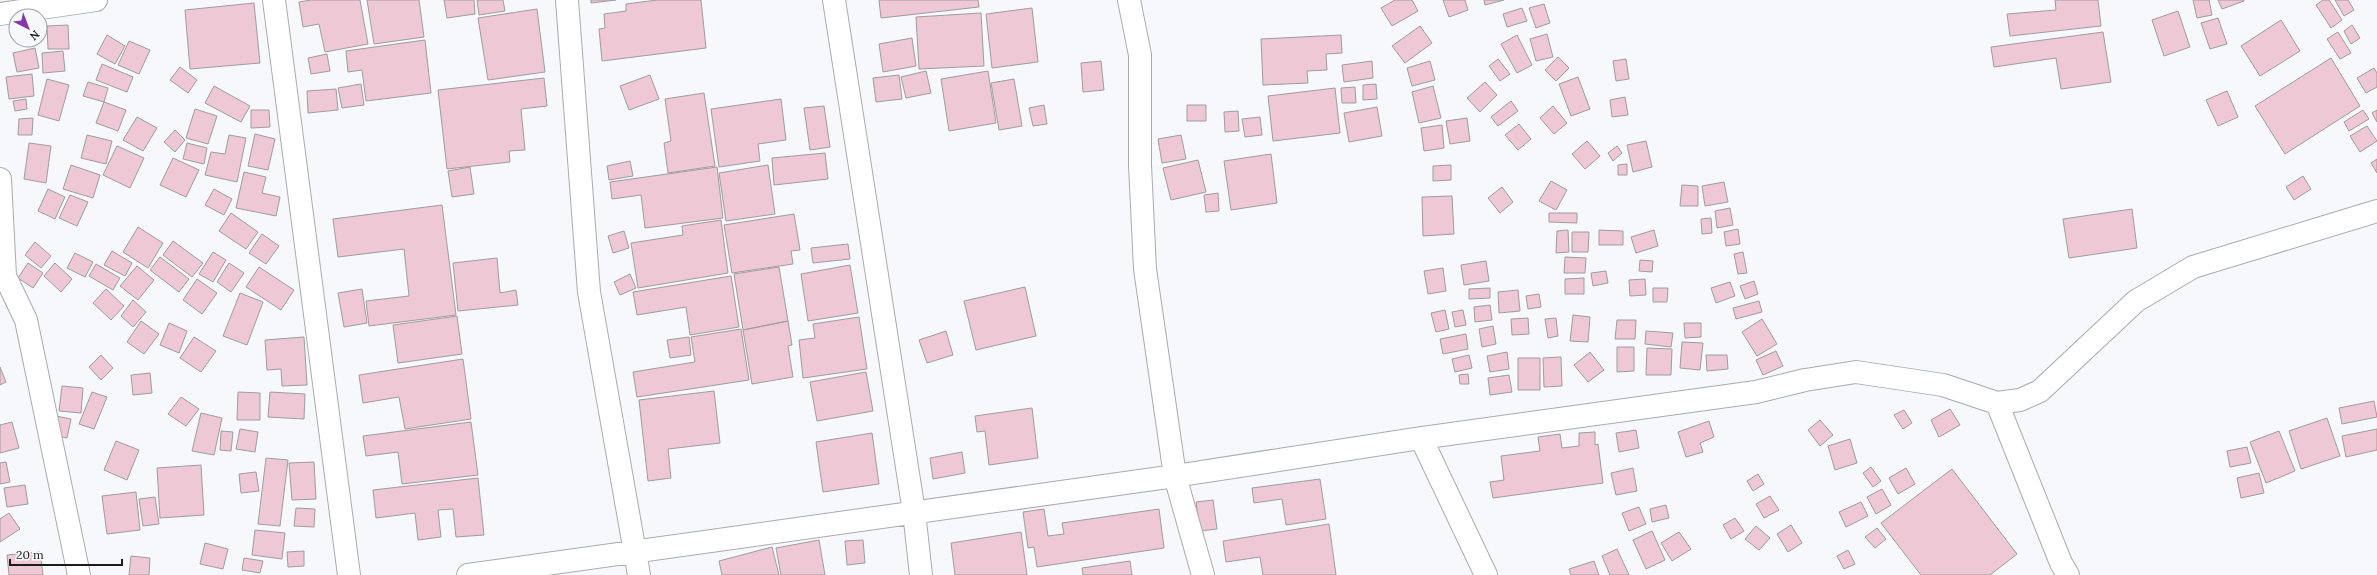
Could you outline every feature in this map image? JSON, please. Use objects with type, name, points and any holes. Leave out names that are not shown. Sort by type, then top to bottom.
[{"type":"street","points":[[0,14],[96,0]]},
{"type":"street","points":[[274,0],[349,575]]},
{"type":"street","points":[[567,0],[589,292],[639,575]]},
{"type":"street","points":[[834,0],[914,512],[921,575]]},
{"type":"street","points":[[1129,0],[1140,55],[1140,165],[1145,269],[1175,476],[1203,575]]},
{"type":"street","points":[[0,179],[5,276],[26,320],[79,575]]},
{"type":"street","points":[[468,575],[1175,476],[1421,438],[1756,392],[1805,380],[1856,372],[1943,384],[1997,403],[2020,400],[2040,391],[2136,301],[2193,267],[2377,211]]},
{"type":"street","points":[[1997,403],[2061,563],[2068,575]]},
{"type":"street","points":[[1421,438],[1486,575]]},
{"type":"building","points":[[311,0],[360,0],[368,44],[325,52],[319,24],[303,27],[299,2]]},
{"type":"building","points":[[367,0],[419,0],[424,37],[374,44]]},
{"type":"building","points":[[444,0],[474,0],[475,14],[447,18]]},
{"type":"building","points":[[477,0],[503,0],[505,11],[479,15]]},
{"type":"building","points":[[591,0],[616,0],[591,3]]},
{"type":"building","points":[[657,0],[701,0],[706,48],[602,61],[599,29],[605,28],[604,14],[626,11],[626,4]]},
{"type":"building","points":[[879,0],[978,0],[979,7],[881,18]]},
{"type":"building","points":[[1395,0],[1412,0],[1418,11],[1392,26],[1381,8]]},
{"type":"building","points":[[1443,0],[1465,0],[1468,10],[1449,17]]},
{"type":"building","points":[[1484,0],[1504,0],[1485,5]]},
{"type":"building","points":[[2055,0],[2098,0],[2101,26],[2010,36],[2007,14],[2056,10]]},
{"type":"building","points":[[2193,0],[2209,0],[2212,15],[2197,18]]},
{"type":"building","points":[[2218,0],[2244,0],[2244,1],[2222,9]]},
{"type":"building","points":[[2323,0],[2329,0],[2342,20],[2331,28],[2316,5]]},
{"type":"building","points":[[2335,0],[2348,0],[2354,10],[2344,16]]},
{"type":"building","points":[[254,3],[260,63],[190,69],[185,10]]},
{"type":"building","points":[[1544,4],[1550,23],[1536,28],[1529,8]]},
{"type":"building","points":[[1032,8],[1038,62],[992,68],[986,14]]},
{"type":"building","points":[[1522,8],[1527,21],[1507,27],[1503,14]]},
{"type":"building","points":[[537,9],[545,72],[488,80],[478,18]]},
{"type":"building","points":[[2178,11],[2190,47],[2164,56],[2152,20]]},
{"type":"building","points":[[981,13],[984,66],[919,69],[916,17]]},
{"type":"building","points":[[2218,18],[2227,44],[2210,49],[2201,23]]},
{"type":"building","points":[[2281,20],[2300,51],[2260,76],[2241,46]]},
{"type":"building","points":[[68,25],[69,49],[48,49],[48,26]]},
{"type":"building","points":[[2352,25],[2360,38],[2351,44],[2344,31]]},
{"type":"building","points":[[1420,26],[1432,43],[1405,63],[1392,46]]},
{"type":"building","points":[[2103,32],[2111,82],[2061,89],[2056,58],[1994,67],[1991,47]]},
{"type":"building","points":[[2338,32],[2351,53],[2340,59],[2327,39]]},
{"type":"building","points":[[1547,34],[1553,57],[1536,61],[1530,39]]},
{"type":"building","points":[[107,35],[125,46],[115,64],[97,54]]},
{"type":"building","points":[[1341,35],[1342,53],[1326,54],[1327,70],[1307,71],[1308,83],[1263,85],[1261,39]]},
{"type":"building","points":[[1517,35],[1532,65],[1517,73],[1501,44]]},
{"type":"building","points":[[912,38],[916,66],[883,72],[879,44]]},
{"type":"building","points":[[425,40],[431,93],[366,101],[362,70],[348,72],[346,51]]},
{"type":"building","points":[[129,41],[150,50],[139,74],[118,65]]},
{"type":"building","points":[[35,48],[39,68],[17,72],[13,53]]},
{"type":"building","points":[[63,51],[65,71],[43,73],[42,53]]},
{"type":"building","points":[[327,54],[330,71],[311,74],[308,58]]},
{"type":"building","points":[[1558,57],[1569,68],[1556,81],[1545,70]]},
{"type":"building","points":[[2331,58],[2360,106],[2285,154],[2255,106]]},
{"type":"building","points":[[1498,59],[1510,74],[1500,81],[1489,66]]},
{"type":"building","points":[[1626,59],[1629,79],[1616,81],[1613,61]]},
{"type":"building","points":[[1101,61],[1104,90],[1083,92],[1081,63]]},
{"type":"building","points":[[1372,61],[1373,78],[1344,82],[1342,65]]},
{"type":"building","points":[[1430,61],[1435,80],[1412,86],[1407,68]]},
{"type":"building","points":[[102,64],[133,77],[127,92],[96,80]]},
{"type":"building","points":[[180,67],[197,80],[188,93],[170,80]]},
{"type":"building","points":[[2374,68],[2377,73],[2377,87],[2366,93],[2357,78]]},
{"type":"building","points":[[926,71],[931,93],[906,98],[901,77]]},
{"type":"building","points":[[988,71],[996,123],[949,131],[941,79]]},
{"type":"building","points":[[32,74],[34,96],[9,99],[6,77]]},
{"type":"building","points":[[650,75],[659,99],[629,110],[620,86]]},
{"type":"building","points":[[899,75],[902,99],[876,102],[873,78]]},
{"type":"building","points":[[1578,77],[1590,109],[1571,116],[1559,84]]},
{"type":"building","points":[[544,78],[547,106],[521,109],[525,150],[509,151],[510,162],[447,169],[438,90]]},
{"type":"building","points":[[47,79],[69,85],[59,121],[38,115]]},
{"type":"building","points":[[1014,79],[1022,126],[999,130],[991,83]]},
{"type":"building","points":[[88,82],[108,88],[104,102],[83,96]]},
{"type":"building","points":[[1485,82],[1497,95],[1480,112],[1467,98]]},
{"type":"building","points":[[361,84],[364,105],[342,108],[338,88]]},
{"type":"building","points":[[1376,84],[1377,99],[1363,100],[1363,85]]},
{"type":"building","points":[[214,86],[250,106],[241,122],[205,103]]},
{"type":"building","points":[[1433,86],[1441,118],[1419,123],[1412,92]]},
{"type":"building","points":[[1355,87],[1356,103],[1342,103],[1341,88]]},
{"type":"building","points":[[1335,88],[1340,133],[1273,141],[1268,96]]},
{"type":"building","points":[[336,89],[338,110],[308,113],[307,91]]},
{"type":"building","points":[[2227,91],[2238,117],[2218,126],[2206,100]]},
{"type":"building","points":[[704,93],[715,166],[668,173],[664,143],[671,141],[665,99]]},
{"type":"building","points":[[1625,97],[1628,115],[1612,117],[1610,100]]},
{"type":"building","points":[[26,99],[27,109],[15,111],[13,101]]},
{"type":"building","points":[[781,99],[786,140],[758,144],[760,161],[719,167],[711,109]]},
{"type":"building","points":[[1511,101],[1518,111],[1498,126],[1491,117]]},
{"type":"building","points":[[104,102],[126,110],[118,131],[96,123]]},
{"type":"building","points":[[1044,105],[1047,124],[1033,126],[1029,108]]},
{"type":"building","points":[[1187,105],[1206,105],[1206,121],[1187,121]]},
{"type":"building","points":[[824,106],[830,147],[810,150],[804,108]]},
{"type":"building","points":[[1553,106],[1567,123],[1554,134],[1540,118]]},
{"type":"building","points":[[1377,107],[1382,136],[1349,142],[1344,113]]},
{"type":"building","points":[[195,109],[217,116],[208,144],[186,138]]},
{"type":"building","points":[[251,110],[269,110],[270,127],[251,128]]},
{"type":"building","points":[[2363,110],[2369,119],[2349,131],[2344,122]]},
{"type":"building","points":[[2377,110],[2377,122],[2372,113]]},
{"type":"building","points":[[1238,111],[1239,131],[1225,132],[1224,112]]},
{"type":"building","points":[[137,117],[157,128],[143,151],[123,140]]},
{"type":"building","points":[[1260,117],[1262,135],[1245,137],[1242,119]]},
{"type":"building","points":[[33,118],[32,135],[18,135],[19,119]]},
{"type":"building","points":[[1467,118],[1470,141],[1450,144],[1446,121]]},
{"type":"building","points":[[1519,124],[1531,139],[1518,150],[1505,135]]},
{"type":"building","points":[[1442,125],[1444,148],[1424,151],[1421,128]]},
{"type":"building","points":[[2367,126],[2377,141],[2360,152],[2350,136]]},
{"type":"building","points":[[175,130],[185,140],[175,152],[164,142]]},
{"type":"building","points":[[255,134],[275,139],[268,170],[248,166]]},
{"type":"building","points":[[87,135],[112,141],[106,164],[81,158]]},
{"type":"building","points":[[229,135],[246,138],[237,182],[205,175],[211,152],[225,154]]},
{"type":"building","points":[[1181,135],[1186,159],[1162,163],[1158,139]]},
{"type":"building","points":[[1587,141],[1600,156],[1585,169],[1572,154]]},
{"type":"building","points":[[1646,141],[1652,167],[1633,172],[1627,145]]},
{"type":"building","points":[[29,143],[51,146],[46,183],[24,179]]},
{"type":"building","points":[[187,143],[207,148],[204,164],[183,159]]},
{"type":"building","points":[[117,146],[144,158],[130,188],[103,175]]},
{"type":"building","points":[[1617,146],[1622,153],[1613,161],[1608,153]]},
{"type":"building","points":[[825,153],[828,179],[774,185],[772,158]]},
{"type":"building","points":[[1271,154],[1277,203],[1231,210],[1224,161]]},
{"type":"building","points":[[173,158],[199,170],[186,197],[160,185]]},
{"type":"building","points":[[2377,159],[2377,173],[2371,163]]},
{"type":"building","points":[[1198,160],[1206,192],[1171,200],[1163,168]]},
{"type":"building","points":[[630,161],[633,176],[609,180],[607,166]]},
{"type":"building","points":[[1627,164],[1627,175],[1618,175],[1618,165]]},
{"type":"building","points":[[71,165],[100,175],[93,198],[63,189]]},
{"type":"building","points":[[768,165],[775,214],[726,221],[719,173]]},
{"type":"building","points":[[1451,165],[1451,180],[1433,181],[1433,166]]},
{"type":"building","points":[[470,167],[474,194],[452,197],[448,171]]},
{"type":"building","points":[[717,167],[723,218],[645,228],[641,195],[612,199],[610,182]]},
{"type":"building","points":[[244,172],[266,177],[262,193],[280,197],[276,216],[236,208]]},
{"type":"building","points":[[2303,176],[2311,189],[2294,200],[2286,187]]},
{"type":"building","points":[[1551,181],[1567,190],[1556,210],[1539,201]]},
{"type":"building","points":[[1724,182],[1728,202],[1705,206],[1702,186]]},
{"type":"building","points":[[1682,185],[1698,186],[1698,206],[1680,206]]},
{"type":"building","points":[[1502,187],[1513,202],[1500,213],[1488,198]]},
{"type":"building","points":[[48,189],[65,197],[55,219],[38,211]]},
{"type":"building","points":[[214,189],[232,199],[224,215],[205,205]]},
{"type":"building","points":[[1218,193],[1219,211],[1206,212],[1204,195]]},
{"type":"building","points":[[70,195],[88,202],[77,226],[59,218]]},
{"type":"building","points":[[1452,196],[1454,234],[1423,236],[1422,197]]},
{"type":"building","points":[[442,205],[456,315],[369,326],[366,301],[409,296],[404,249],[338,257],[333,219]]},
{"type":"building","points":[[1730,208],[1733,225],[1717,228],[1715,211]]},
{"type":"building","points":[[2132,209],[2137,248],[2069,258],[2063,219]]},
{"type":"building","points":[[231,213],[258,232],[246,249],[219,231]]},
{"type":"building","points":[[1549,213],[1577,213],[1577,223],[1549,222]]},
{"type":"building","points":[[794,214],[800,250],[791,251],[793,264],[732,273],[724,225]]},
{"type":"building","points":[[1711,218],[1712,233],[1702,234],[1701,219]]},
{"type":"building","points":[[721,220],[728,273],[638,288],[631,243],[683,235],[682,226]]},
{"type":"building","points":[[138,227],[163,243],[148,268],[123,252]]},
{"type":"building","points":[[1738,229],[1740,244],[1726,246],[1724,232]]},
{"type":"building","points":[[1568,230],[1569,252],[1556,253],[1557,231]]},
{"type":"building","points":[[1599,230],[1623,231],[1623,245],[1599,245]]},
{"type":"building","points":[[1654,230],[1658,246],[1636,253],[1631,237]]},
{"type":"building","points":[[624,231],[629,248],[613,253],[608,236]]},
{"type":"building","points":[[1572,232],[1589,232],[1588,252],[1572,252]]},
{"type":"building","points":[[262,234],[279,246],[266,264],[249,253]]},
{"type":"building","points":[[173,241],[203,263],[192,277],[163,255]]},
{"type":"building","points":[[35,242],[51,256],[41,268],[25,255]]},
{"type":"building","points":[[848,244],[850,259],[813,263],[811,248]]},
{"type":"building","points":[[112,251],[132,263],[125,276],[104,265]]},
{"type":"building","points":[[213,252],[226,260],[213,282],[199,274]]},
{"type":"building","points":[[1743,252],[1747,273],[1738,274],[1734,254]]},
{"type":"building","points":[[75,253],[93,262],[85,277],[67,268]]},
{"type":"building","points":[[160,257],[189,279],[179,292],[150,270]]},
{"type":"building","points":[[1565,257],[1586,258],[1585,273],[1564,273]]},
{"type":"building","points":[[497,258],[500,293],[516,290],[518,305],[458,311],[453,263]]},
{"type":"building","points":[[1640,260],[1653,261],[1652,272],[1639,271]]},
{"type":"building","points":[[1486,261],[1489,281],[1464,285],[1461,265]]},
{"type":"building","points":[[28,263],[43,273],[33,288],[18,278]]},
{"type":"building","points":[[55,263],[72,279],[61,292],[44,276]]},
{"type":"building","points":[[229,263],[244,273],[231,292],[217,282]]},
{"type":"building","points":[[96,264],[120,278],[113,290],[89,276]]},
{"type":"building","points":[[850,265],[858,313],[808,321],[801,274]]},
{"type":"building","points":[[137,266],[154,280],[138,300],[120,286]]},
{"type":"building","points":[[259,267],[294,290],[281,310],[246,287]]},
{"type":"building","points":[[779,267],[788,321],[743,330],[734,274]]},
{"type":"building","points":[[1443,268],[1446,291],[1428,294],[1424,271]]},
{"type":"building","points":[[1606,271],[1608,283],[1593,286],[1591,273]]},
{"type":"building","points":[[630,274],[636,288],[620,295],[614,282]]},
{"type":"building","points":[[731,276],[739,327],[690,335],[686,307],[637,315],[633,292]]},
{"type":"building","points":[[1584,278],[1584,294],[1565,294],[1565,279]]},
{"type":"building","points":[[197,279],[217,293],[202,314],[183,300]]},
{"type":"building","points":[[1645,279],[1646,295],[1630,296],[1629,280]]},
{"type":"building","points":[[1754,281],[1758,294],[1745,299],[1740,286]]},
{"type":"building","points":[[1730,282],[1735,296],[1716,303],[1711,288]]},
{"type":"building","points":[[1025,287],[1036,336],[976,350],[964,301]]},
{"type":"building","points":[[1490,288],[1490,298],[1469,299],[1469,289]]},
{"type":"building","points":[[1653,288],[1668,288],[1667,302],[1653,302]]},
{"type":"building","points":[[106,289],[124,306],[111,320],[93,303]]},
{"type":"building","points":[[362,289],[367,323],[344,327],[338,293]]},
{"type":"building","points":[[1518,290],[1520,311],[1499,313],[1498,292]]},
{"type":"building","points":[[240,293],[263,302],[247,345],[223,336]]},
{"type":"building","points":[[1539,294],[1541,307],[1528,309],[1526,296]]},
{"type":"building","points":[[133,300],[146,312],[133,327],[121,316]]},
{"type":"building","points":[[1759,301],[1762,312],[1736,319],[1733,308]]},
{"type":"building","points":[[1490,305],[1492,320],[1475,322],[1474,307]]},
{"type":"building","points":[[1445,310],[1449,329],[1436,332],[1431,313]]},
{"type":"building","points":[[1463,310],[1466,325],[1455,327],[1452,312]]},
{"type":"building","points":[[1573,315],[1590,317],[1588,342],[1570,341]]},
{"type":"building","points":[[457,316],[462,354],[398,363],[393,325]]},
{"type":"building","points":[[859,317],[867,369],[803,378],[799,340],[815,338],[813,324]]},
{"type":"building","points":[[1528,318],[1529,334],[1512,335],[1511,319]]},
{"type":"building","points":[[1556,318],[1558,336],[1548,338],[1545,319]]},
{"type":"building","points":[[1762,319],[1777,344],[1757,356],[1742,332]]},
{"type":"building","points":[[1617,320],[1636,320],[1635,339],[1615,339]]},
{"type":"building","points":[[141,321],[159,334],[144,354],[127,342]]},
{"type":"building","points":[[788,321],[792,345],[788,346],[793,377],[752,384],[743,330]]},
{"type":"building","points":[[169,323],[187,331],[179,353],[160,345]]},
{"type":"building","points":[[1684,323],[1701,323],[1701,337],[1685,338]]},
{"type":"building","points":[[1493,326],[1496,344],[1482,347],[1479,329]]},
{"type":"building","points":[[741,329],[749,380],[637,397],[633,372],[695,362],[691,337]]},
{"type":"building","points":[[946,331],[953,355],[927,363],[919,340]]},
{"type":"building","points":[[1646,331],[1673,333],[1671,347],[1645,344]]},
{"type":"building","points":[[1466,334],[1468,349],[1443,354],[1440,339]]},
{"type":"building","points":[[194,337],[216,351],[201,372],[180,358]]},
{"type":"building","points":[[304,337],[307,385],[282,386],[281,369],[267,370],[265,340]]},
{"type":"building","points":[[689,337],[691,355],[670,358],[667,340]]},
{"type":"building","points":[[1682,342],[1703,343],[1700,370],[1680,368]]},
{"type":"building","points":[[1617,347],[1634,347],[1634,371],[1617,372]]},
{"type":"building","points":[[1647,348],[1672,349],[1671,375],[1646,375]]},
{"type":"building","points":[[1776,351],[1783,366],[1763,375],[1756,360]]},
{"type":"building","points":[[1507,352],[1509,369],[1490,372],[1487,356]]},
{"type":"building","points":[[1590,352],[1604,370],[1588,382],[1574,365]]},
{"type":"building","points":[[101,355],[113,368],[101,380],[89,367]]},
{"type":"building","points":[[1469,355],[1472,368],[1455,372],[1452,359]]},
{"type":"building","points":[[1706,355],[1727,355],[1728,369],[1707,371]]},
{"type":"building","points":[[1561,357],[1562,386],[1544,387],[1543,358]]},
{"type":"building","points":[[1518,358],[1540,358],[1540,390],[1518,390]]},
{"type":"building","points":[[463,359],[471,419],[405,429],[399,397],[363,403],[359,375]]},
{"type":"building","points":[[0,367],[6,382],[0,385]]},
{"type":"building","points":[[866,372],[873,411],[817,421],[810,382]]},
{"type":"building","points":[[150,373],[152,393],[133,395],[131,375]]},
{"type":"building","points":[[1468,374],[1469,384],[1460,384],[1459,375]]},
{"type":"building","points":[[1509,375],[1512,392],[1490,395],[1488,378]]},
{"type":"building","points":[[62,386],[83,388],[81,413],[59,411]]},
{"type":"building","points":[[714,391],[720,443],[668,449],[671,478],[648,481],[639,400]]},
{"type":"building","points":[[92,392],[107,397],[94,429],[79,424]]},
{"type":"building","points":[[238,392],[260,393],[260,420],[237,420]]},
{"type":"building","points":[[270,392],[305,394],[304,419],[268,417]]},
{"type":"building","points":[[181,397],[199,409],[186,426],[168,414]]},
{"type":"building","points":[[2374,401],[2377,417],[2342,424],[2339,408]]},
{"type":"building","points":[[1032,408],[1038,458],[989,465],[985,431],[977,432],[975,416]]},
{"type":"building","points":[[1950,409],[1960,425],[1939,437],[1931,420]]},
{"type":"building","points":[[1904,410],[1912,423],[1903,429],[1894,415]]},
{"type":"building","points":[[201,413],[222,418],[214,455],[192,451]]},
{"type":"building","points":[[56,416],[71,419],[67,438],[53,435]]},
{"type":"building","points":[[2327,418],[2340,456],[2301,469],[2289,431]]},
{"type":"building","points":[[1820,420],[1833,435],[1820,446],[1808,430]]},
{"type":"building","points":[[1709,421],[1714,437],[1700,443],[1703,452],[1686,457],[1678,432]]},
{"type":"building","points":[[12,422],[19,448],[0,453],[0,425]]},
{"type":"building","points":[[471,422],[478,475],[402,484],[398,452],[366,456],[363,436]]},
{"type":"building","points":[[240,429],[258,432],[255,452],[236,449]]},
{"type":"building","points":[[2377,429],[2377,450],[2346,457],[2342,436]]},
{"type":"building","points":[[1636,430],[1639,448],[1619,452],[1616,433]]},
{"type":"building","points":[[221,431],[233,432],[231,451],[220,450]]},
{"type":"building","points":[[2279,431],[2295,471],[2266,483],[2250,442]]},
{"type":"building","points":[[1595,432],[1595,445],[1598,444],[1603,483],[1493,498],[1490,482],[1504,480],[1501,456],[1540,451],[1538,437],[1560,434],[1562,448],[1579,446],[1579,433]]},
{"type":"building","points":[[872,433],[879,484],[823,492],[816,442]]},
{"type":"building","points":[[1850,439],[1857,463],[1835,470],[1828,446]]},
{"type":"building","points":[[116,441],[139,450],[127,480],[104,470]]},
{"type":"building","points":[[2247,447],[2251,463],[2230,467],[2227,451]]},
{"type":"building","points":[[962,452],[965,473],[933,479],[930,458]]},
{"type":"building","points":[[266,458],[288,460],[280,526],[258,524]]},
{"type":"building","points":[[6,462],[10,482],[0,484],[0,463]]},
{"type":"building","points":[[314,462],[316,499],[292,500],[289,463]]},
{"type":"building","points":[[201,465],[204,515],[160,518],[157,468]]},
{"type":"building","points":[[1871,467],[1881,481],[1873,487],[1863,473]]},
{"type":"building","points":[[1633,468],[1637,491],[1616,495],[1611,473]]},
{"type":"building","points":[[1906,468],[1915,484],[1898,494],[1889,478]]},
{"type":"building","points":[[1952,469],[2017,554],[1990,575],[1921,575],[1881,523]]},
{"type":"building","points":[[256,472],[259,491],[241,493],[239,474]]},
{"type":"building","points":[[2259,473],[2264,493],[2241,498],[2237,478]]},
{"type":"building","points":[[1758,474],[1764,484],[1753,491],[1747,481]]},
{"type":"building","points":[[478,478],[484,535],[456,537],[453,509],[438,510],[441,537],[418,540],[415,513],[376,518],[373,490]]},
{"type":"building","points":[[1320,479],[1326,519],[1286,525],[1282,499],[1254,503],[1252,488]]},
{"type":"building","points":[[25,485],[28,504],[7,507],[4,488]]},
{"type":"building","points":[[1882,489],[1891,505],[1876,514],[1867,497]]},
{"type":"building","points":[[136,492],[140,530],[107,534],[102,496]]},
{"type":"building","points":[[1770,496],[1779,510],[1764,518],[1756,504]]},
{"type":"building","points":[[155,497],[159,524],[143,526],[139,499]]},
{"type":"building","points":[[1213,500],[1217,529],[1200,531],[1196,502]]},
{"type":"building","points":[[1861,502],[1868,516],[1846,527],[1839,512]]},
{"type":"building","points":[[1666,505],[1669,518],[1652,522],[1650,509]]},
{"type":"building","points":[[1639,507],[1646,524],[1629,531],[1622,513]]},
{"type":"building","points":[[296,508],[315,509],[314,527],[294,526]]},
{"type":"building","points":[[1044,509],[1048,536],[1064,534],[1062,523],[1159,509],[1164,548],[1037,567],[1034,547],[1028,548],[1023,512]]},
{"type":"building","points":[[9,513],[20,529],[0,542],[0,519]]},
{"type":"building","points":[[1735,518],[1744,531],[1731,539],[1723,525]]},
{"type":"building","points":[[1329,524],[1336,575],[1263,575],[1260,557],[1226,562],[1223,541]]},
{"type":"building","points":[[1791,525],[1802,543],[1788,552],[1777,534]]},
{"type":"building","points":[[1756,526],[1770,538],[1759,550],[1745,539]]},
{"type":"building","points":[[1877,528],[1886,539],[1875,548],[1865,537]]},
{"type":"building","points":[[255,530],[285,533],[282,559],[252,555]]},
{"type":"building","points":[[1652,531],[1665,560],[1646,569],[1633,540]]},
{"type":"building","points":[[1021,532],[1027,575],[955,575],[951,543]]},
{"type":"building","points":[[1679,532],[1691,549],[1672,561],[1661,543]]},
{"type":"building","points":[[819,540],[825,575],[781,575],[776,548]]},
{"type":"building","points":[[863,540],[865,563],[847,565],[845,541]]},
{"type":"building","points":[[205,543],[228,549],[223,569],[200,564]]},
{"type":"building","points":[[772,547],[779,575],[722,575],[719,561]]},
{"type":"building","points":[[1617,549],[1629,575],[1610,575],[1602,556]]},
{"type":"building","points":[[1848,550],[1855,564],[1844,569],[1837,556]]},
{"type":"building","points":[[304,551],[304,566],[288,567],[287,552]]},
{"type":"building","points":[[40,552],[43,575],[9,575],[7,555]]},
{"type":"building","points":[[131,556],[150,558],[149,575],[129,575]]},
{"type":"building","points":[[244,558],[263,561],[260,573],[242,570]]},
{"type":"building","points":[[1130,561],[1132,575],[1083,575],[1082,568]]},
{"type":"building","points":[[1594,561],[1599,575],[1571,575],[1569,569]]}]
